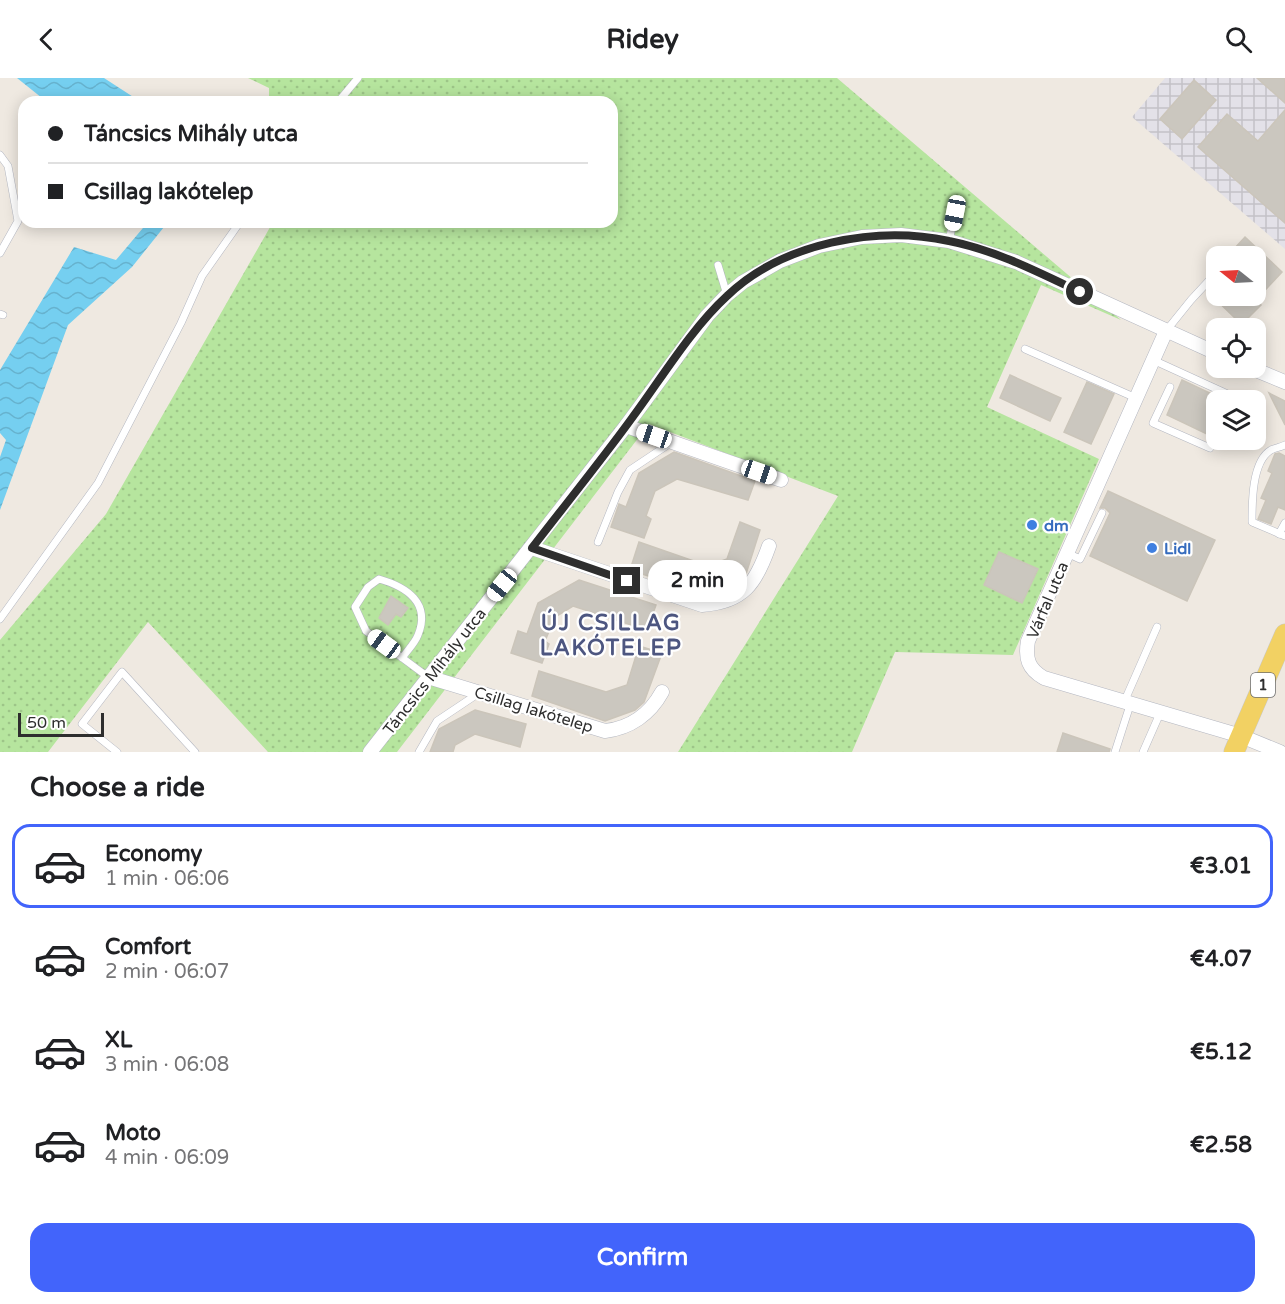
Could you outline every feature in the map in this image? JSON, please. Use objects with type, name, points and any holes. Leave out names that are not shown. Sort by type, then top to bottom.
[{"type":"main road","name":"1","points":[[1237,744],[1285,634]]},
{"type":"street","name":"Táncsics Mihály utca","points":[[370,752],[532,548],[707,316],[743,282],[780,261],[838,241],[885,235],[918,236],[949,241],[968,245],[1016,262],[1206,349]]},
{"type":"street","name":"Várfal utca","points":[[1166,331],[1028,641],[1026,654],[1028,662],[1036,673],[1044,678],[1161,711],[1237,744],[1280,752]]},
{"type":"street","points":[[1266,374],[1285,382]]},
{"type":"street","points":[[626,426],[781,480]]},
{"type":"street","points":[[532,548],[702,605],[728,601],[748,587],[760,570],[769,546]]},
{"type":"street","name":"Csillag lakótelep","points":[[428,677],[605,731],[616,730],[634,722],[654,707],[662,692]]},
{"type":"lane","points":[[343,96],[358,78]]},
{"type":"lane","points":[[0,155],[8,166],[18,221],[0,253]]},
{"type":"lane","points":[[949,241],[955,213]]},
{"type":"lane","points":[[0,619],[98,483],[181,323],[202,276],[236,228]]},
{"type":"lane","points":[[718,266],[727,295]]},
{"type":"lane","points":[[1166,331],[1206,284]]},
{"type":"lane","points":[[1025,349],[1136,398]]},
{"type":"lane","points":[[1153,360],[1219,390]]},
{"type":"lane","points":[[1170,387],[1153,423],[1206,446]]},
{"type":"lane","points":[[598,542],[618,492],[630,470],[672,442]]},
{"type":"lane","points":[[1285,445],[1270,450],[1259,467],[1252,493],[1252,522],[1282,535],[1285,523]]},
{"type":"lane","points":[[1067,552],[1080,559],[1102,513]]},
{"type":"lane","points":[[402,658],[417,637],[422,622],[422,611],[409,592],[379,579],[368,587],[355,608],[366,631],[402,658],[428,677]]},
{"type":"lane","points":[[1115,752],[1128,701],[1157,627]]},
{"type":"lane","points":[[117,752],[82,724],[122,672],[192,751]]},
{"type":"lane","points":[[419,752],[437,721],[479,693]]},
{"type":"lane","points":[[1143,752],[1161,711]]},
{"type":"shaded area","points":[[1165,78],[1285,78],[1285,249],[1132,117]]},
{"type":"green space","points":[[248,78],[837,78],[1121,320],[1041,285],[987,407],[1099,459],[1013,655],[895,652],[852,752],[678,752],[838,496],[649,424],[397,752],[268,752],[148,622],[48,752],[0,752],[0,640],[106,514],[270,228],[618,228],[618,96],[269,96],[269,88]]},
{"type":"water","points":[[17,78],[104,78],[132,96],[40,96]]},
{"type":"water","points":[[143,228],[163,228],[132,267],[68,325],[0,510],[0,457],[6,440],[0,433],[0,370],[74,247],[116,260]]},
{"type":"building","points":[[1257,78],[1285,78],[1285,103]]},
{"type":"building","points":[[1194,80],[1216,100],[1182,139],[1160,119]]},
{"type":"building","points":[[1285,110],[1285,223],[1198,147],[1227,114],[1258,141]]},
{"type":"building","points":[[1245,237],[1255,246],[1237,246]]},
{"type":"building","points":[[1266,257],[1282,272],[1266,289]]},
{"type":"building","points":[[1222,306],[1260,306],[1248,318],[1235,318]]},
{"type":"building","points":[[1010,375],[1061,398],[1050,421],[1000,398]]},
{"type":"building","points":[[1182,380],[1206,391],[1206,434],[1167,415]]},
{"type":"building","points":[[1087,382],[1114,394],[1091,444],[1064,432]]},
{"type":"building","points":[[1269,393],[1285,401],[1285,425]]},
{"type":"building","points":[[674,452],[755,481],[748,500],[677,479],[655,491],[646,516],[651,519],[644,538],[611,527],[619,504],[626,507],[639,473]]},
{"type":"building","points":[[1275,454],[1285,456],[1285,510],[1278,507],[1271,524],[1258,519],[1266,500],[1261,498],[1272,473],[1268,471]]},
{"type":"building","name":"Lidl","points":[[1108,491],[1215,540],[1187,601],[1090,556],[1110,513],[1105,508],[1100,508]]},
{"type":"building","points":[[740,522],[760,530],[746,574],[743,578],[706,595],[630,570],[639,542],[708,566],[727,559]]},
{"type":"building","points":[[999,552],[1038,569],[1022,603],[984,585]]},
{"type":"building","points":[[579,580],[656,605],[647,630],[573,606],[555,617],[545,641],[549,644],[542,663],[511,653],[518,631],[527,634],[538,603]]},
{"type":"building","points":[[391,596],[408,608],[401,617],[396,614],[388,625],[379,618]]},
{"type":"building","points":[[639,646],[662,653],[644,702],[635,710],[605,721],[532,696],[539,671],[606,692],[627,685]]},
{"type":"building","points":[[475,710],[526,724],[520,747],[475,734],[455,745],[453,752],[430,752],[439,729]]},
{"type":"building","points":[[1063,733],[1110,749],[1109,752],[1057,752]]},
{"type":"place","name":"dm","points":[[1032,525]]},
{"type":"place","name":"Lidl","points":[[1152,548]]},
{"type":"district","name":"ÚJ CSILLAG LAKÓTELEP","points":[[611,634]]},
{"type":"route","points":[[627,581],[532,548],[707,316],[743,282],[780,261],[819,246],[862,237],[901,235],[935,238],[968,245],[1016,262],[1080,292]]}]
